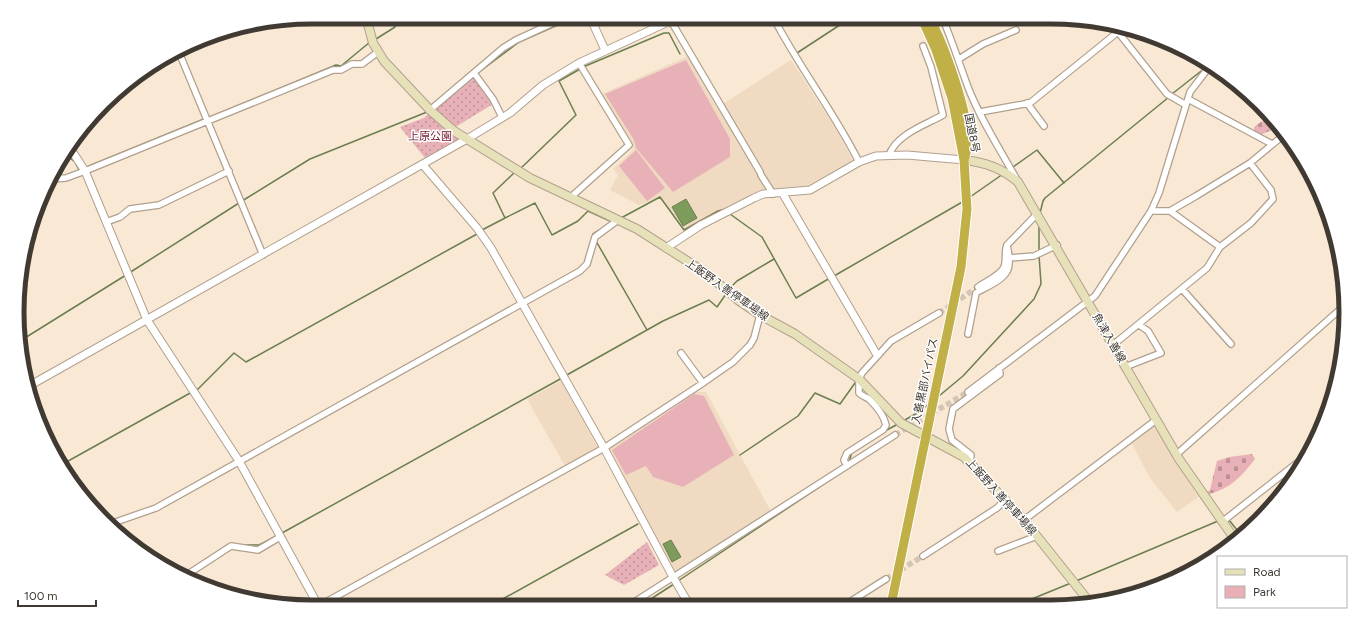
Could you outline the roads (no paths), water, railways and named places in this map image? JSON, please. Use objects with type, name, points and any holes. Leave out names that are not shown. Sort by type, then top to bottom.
[{"type":"highway","name":"国道8号","points":[[924,24],[936,50],[952,98],[964,160]]},
{"type":"highway","name":"国道8号","points":[[933,24],[947,59],[960,98],[968,142],[964,160]]},
{"type":"highway","name":"入善黒部バイパス","points":[[892,600],[961,266],[967,209],[964,160]]},
{"type":"main road","name":"上飯野入善停車場線","points":[[368,24],[371,37],[378,52],[388,66],[430,110],[467,139],[530,178],[637,229],[706,273],[760,316],[795,334],[859,379],[901,424],[958,452],[970,462],[1006,499],[1086,598]]},
{"type":"main road","name":"魚津入善線","points":[[964,160],[993,166],[1007,172],[1018,182],[1057,245],[1156,420],[1232,536]]},
{"type":"street","points":[[430,110],[503,48],[516,40],[551,24]]},
{"type":"street","points":[[593,24],[605,50]]},
{"type":"street","points":[[33,384],[423,165],[502,117],[544,85],[579,63],[663,24]]},
{"type":"street","points":[[677,24],[773,194]]},
{"type":"street","points":[[776,24],[790,51],[844,134],[859,162]]},
{"type":"street","points":[[945,24],[959,59],[968,87],[1018,182]]},
{"type":"street","points":[[959,59],[983,44],[1016,30]]},
{"type":"street","points":[[980,112],[1027,103],[1118,32]]},
{"type":"street","points":[[1118,32],[1168,94],[1186,105]]},
{"type":"street","points":[[889,155],[893,145],[944,115],[924,46]]},
{"type":"street","points":[[57,179],[66,178],[85,171],[333,70],[341,70],[352,64],[362,64],[378,52]]},
{"type":"street","points":[[181,56],[263,255]]},
{"type":"street","points":[[571,198],[629,146],[579,63]]},
{"type":"street","points":[[968,392],[1095,296],[1151,211],[1159,193],[1190,92],[1207,70]]},
{"type":"street","points":[[474,73],[493,98],[502,117]]},
{"type":"street","points":[[1188,99],[1272,144]]},
{"type":"street","points":[[1027,103],[1044,126]]},
{"type":"street","points":[[1151,211],[1170,211],[1230,177],[1250,163],[1280,138]]},
{"type":"street","points":[[72,153],[85,171],[148,320],[239,462],[314,600]]},
{"type":"street","points":[[666,248],[701,225],[763,194],[783,194],[810,190],[859,162],[876,156],[889,155],[964,160]]},
{"type":"street","points":[[1113,345],[1207,268],[1220,247],[1251,223],[1273,199],[1271,190],[1250,163]]},
{"type":"street","points":[[423,165],[487,243],[604,448],[686,600]]},
{"type":"street","points":[[106,222],[120,217],[130,209],[159,205],[229,171]]},
{"type":"street","points":[[783,194],[877,356]]},
{"type":"street","points":[[1170,211],[1220,247]]},
{"type":"street","points":[[978,287],[1001,272],[1004,267],[1005,249],[1007,245],[1037,214]]},
{"type":"street","points":[[115,522],[156,508],[580,270],[587,264],[595,237],[618,220]]},
{"type":"street","points":[[968,334],[976,293],[1002,277],[1008,271],[1009,258],[1007,245]]},
{"type":"street","points":[[1009,258],[1034,256],[1057,245]]},
{"type":"street","points":[[1182,289],[1231,344]]},
{"type":"street","points":[[1177,454],[1339,310]]},
{"type":"street","points":[[847,466],[844,460],[847,453],[883,430],[886,425],[884,418],[869,398],[862,396],[859,393],[859,379],[862,373],[891,341],[939,312]]},
{"type":"street","points":[[331,600],[604,448],[703,383],[733,362],[750,345],[754,338],[760,316]]},
{"type":"street","points":[[1125,367],[1161,353],[1148,331],[1139,325]]},
{"type":"street","points":[[681,353],[703,383]]},
{"type":"street","points":[[970,462],[971,455],[952,440],[949,429],[953,409],[1000,374],[999,368]]},
{"type":"street","points":[[1024,520],[1156,420]]},
{"type":"street","points":[[637,600],[895,434]]},
{"type":"street","points":[[1222,522],[1294,465]]},
{"type":"street","points":[[922,556],[997,508],[1006,499]]},
{"type":"street","points":[[998,551],[1037,536]]},
{"type":"street","points":[[190,573],[231,546],[258,550],[280,537]]},
{"type":"street","points":[[854,600],[886,579]]},
{"type":"waterway","points":[[376,39],[395,27],[396,24]]},
{"type":"waterway","points":[[479,72],[519,42],[560,24]]},
{"type":"waterway","points":[[797,53],[841,24]]},
{"type":"waterway","points":[[583,67],[664,33],[669,33],[680,54]]},
{"type":"waterway","points":[[208,118],[336,65],[341,66],[370,42]]},
{"type":"waterway","points":[[520,169],[576,115],[559,81],[580,69]]},
{"type":"waterway","points":[[1172,94],[1204,69]]},
{"type":"waterway","points":[[1040,213],[1045,198],[1169,97]]},
{"type":"waterway","points":[[242,201],[310,159],[427,112]]},
{"type":"waterway","points":[[89,166],[204,119]]},
{"type":"waterway","points":[[1013,167],[1037,150],[1064,183]]},
{"type":"waterway","points":[[70,158],[75,162],[79,170],[82,169]]},
{"type":"waterway","points":[[482,230],[505,218],[493,193],[515,172]]},
{"type":"waterway","points":[[970,197],[1003,174]]},
{"type":"waterway","points":[[621,218],[660,197],[684,230],[718,211],[726,209]]},
{"type":"waterway","points":[[834,276],[964,201]]},
{"type":"waterway","points":[[129,273],[239,203]]},
{"type":"waterway","points":[[505,218],[535,203],[552,235],[578,221],[588,211],[610,221],[610,224]]},
{"type":"waterway","points":[[730,214],[762,237],[796,298],[830,278]]},
{"type":"waterway","points":[[1039,225],[1039,251]]},
{"type":"waterway","points":[[594,236],[593,234],[601,229]]},
{"type":"waterway","points":[[196,391],[234,353],[246,362],[477,234]]},
{"type":"waterway","points":[[596,241],[647,330]]},
{"type":"waterway","points":[[939,396],[963,376],[1034,299],[1041,284],[1039,255]]},
{"type":"waterway","points":[[729,289],[737,281],[774,259]]},
{"type":"waterway","points":[[25,338],[126,275]]},
{"type":"waterway","points":[[565,376],[663,321],[709,300],[717,307],[726,294]]},
{"type":"waterway","points":[[282,533],[562,378]]},
{"type":"waterway","points":[[740,455],[798,416],[815,393],[840,404],[855,383]]},
{"type":"waterway","points":[[67,462],[192,392]]},
{"type":"waterway","points":[[903,421],[919,412],[930,403]]},
{"type":"waterway","points":[[885,431],[898,424]]},
{"type":"waterway","points":[[849,462],[852,452]]},
{"type":"waterway","points":[[1283,471],[1298,459]]},
{"type":"waterway","points":[[678,581],[848,468]]},
{"type":"waterway","points":[[1229,520],[1238,531]]},
{"type":"waterway","points":[[1076,581],[1218,521]]},
{"type":"waterway","points":[[501,600],[638,524]]},
{"type":"waterway","points":[[245,545],[259,545],[277,536]]},
{"type":"waterway","points":[[188,571],[229,544]]},
{"type":"waterway","points":[[1029,600],[1071,583]]},
{"type":"waterway","points":[[649,600],[674,584]]},
{"type":"tunnel","points":[[939,313],[978,287]]},
{"type":"tunnel","points":[[895,435],[968,392]]},
{"type":"tunnel","points":[[886,579],[923,556]]},
{"type":"park label","name":"上原公園","points":[[430,136]]}]
